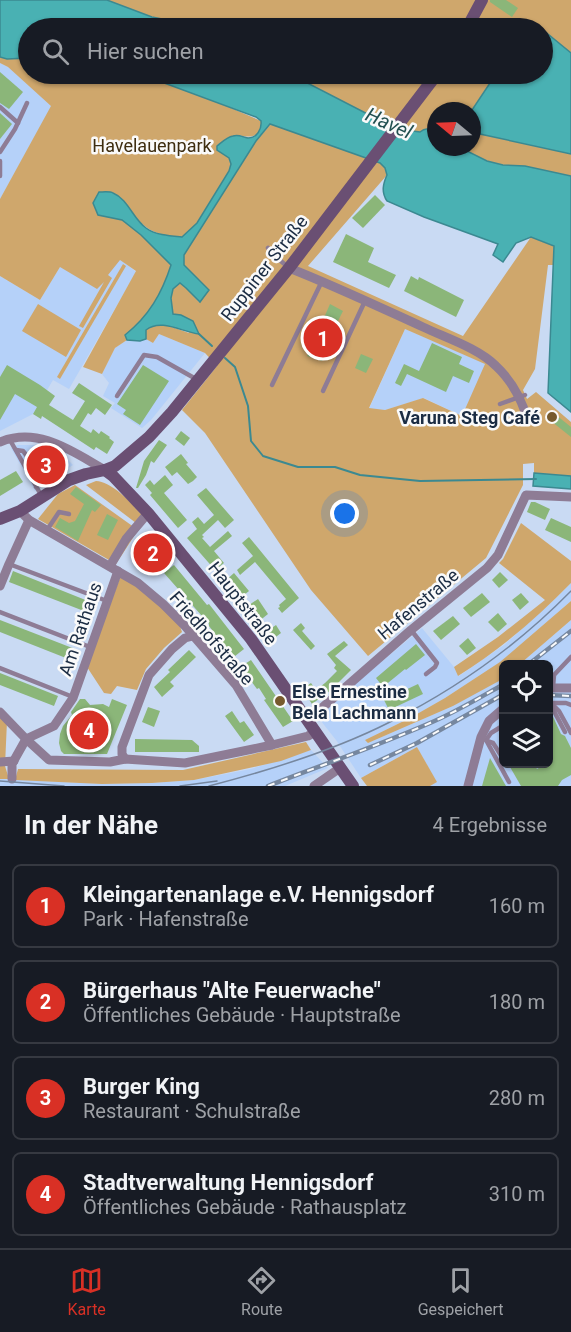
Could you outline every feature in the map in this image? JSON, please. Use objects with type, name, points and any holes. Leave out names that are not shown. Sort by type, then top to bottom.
[{"type":"main road","points":[[472,18],[482,0]]},
{"type":"main road","name":"Ruppiner Straße","points":[[1,513],[25,516],[39,492],[86,474],[105,470],[123,460],[149,437],[289,268],[429,84]]},
{"type":"main road","name":"Hauptstraße","points":[[105,470],[148,513],[251,639],[353,786]]},
{"type":"street","points":[[289,268],[484,356],[522,396],[528,421]]},
{"type":"street","points":[[0,442],[17,437],[49,441],[67,448],[105,470]]},
{"type":"street","name":"Hafenstraße","points":[[307,721],[411,630],[487,568],[498,555],[526,495],[571,497]]},
{"type":"street","name":"Am Rathaus","points":[[26,739],[54,726],[73,698],[107,601],[114,568],[126,539],[148,513]]},
{"type":"street","points":[[1,582],[25,516]]},
{"type":"street","name":"Friedhofstraße","points":[[25,516],[138,583],[185,626],[236,685],[272,745]]},
{"type":"street","points":[[125,759],[122,747],[149,675],[171,649],[185,638],[193,636]]},
{"type":"street","points":[[553,688],[571,688]]},
{"type":"street","points":[[468,786],[489,722],[499,713]]},
{"type":"street","points":[[4,715],[49,760],[110,762],[125,759],[185,763],[272,745],[308,736],[315,732]]},
{"type":"street","points":[[12,779],[12,764],[26,739]]},
{"type":"street","points":[[0,762],[14,761]]},
{"type":"street","points":[[314,786],[340,768]]},
{"type":"lane","points":[[0,152],[27,103]]},
{"type":"lane","points":[[0,107],[18,123]]},
{"type":"lane","points":[[0,160],[0,176]]},
{"type":"lane","points":[[268,248],[289,268]]},
{"type":"lane","points":[[272,386],[322,281]]},
{"type":"lane","points":[[323,391],[365,301]]},
{"type":"lane","points":[[117,396],[144,355],[157,357],[198,380]]},
{"type":"lane","points":[[500,404],[522,396]]},
{"type":"lane","points":[[10,439],[39,492]]},
{"type":"lane","points":[[16,450],[23,451],[42,475],[39,492]]},
{"type":"lane","points":[[47,530],[58,512],[69,514]]},
{"type":"lane","points":[[9,564],[107,601]]},
{"type":"lane","points":[[0,612],[91,647]]},
{"type":"lane","points":[[411,630],[437,663],[426,674]]},
{"type":"lane","points":[[553,679],[554,675],[571,657]]},
{"type":"lane","points":[[0,668],[73,698]]},
{"type":"lane","points":[[553,704],[569,704]]},
{"type":"lane","points":[[553,706],[559,711],[568,733]]},
{"type":"lane","points":[[553,709],[568,733]]},
{"type":"lane","points":[[484,739],[499,728]]},
{"type":"lane","points":[[484,739],[493,743],[499,753]]},
{"type":"lane","points":[[484,739],[509,782]]},
{"type":"shaded area","points":[[0,0],[107,0],[157,18],[18,18],[18,58],[0,57]]},
{"type":"shaded area","points":[[553,38],[571,53],[571,154],[481,134],[481,102],[477,102],[489,84],[553,84]]},
{"type":"shaded area","points":[[0,63],[18,76],[18,84],[27,84],[52,106],[0,199]]},
{"type":"shaded area","points":[[167,84],[309,84],[383,122],[405,130],[420,132],[427,129],[427,156],[477,156],[503,165],[525,166],[571,176],[571,412],[548,393],[554,246],[531,237],[516,243],[503,262],[493,255],[498,244],[387,201],[383,188],[387,175],[380,163],[270,124],[256,141],[184,255],[184,265],[209,290],[200,302],[180,283],[173,289],[171,298],[173,314],[193,321],[199,334],[158,325],[146,330],[146,339],[127,340],[125,335],[154,303],[171,265],[141,235],[122,220],[98,215],[93,203],[99,192],[110,192],[118,196],[127,204],[141,224],[150,230],[163,235],[182,237],[197,223],[229,171],[231,164],[229,158],[217,150],[217,146],[237,135],[248,138],[254,136],[260,130],[261,121],[256,117]]},
{"type":"shaded area","points":[[121,260],[136,272],[69,389],[53,380],[33,414],[0,431],[0,276],[40,300],[60,267]]},
{"type":"shaded area","points":[[405,329],[486,364],[462,416],[424,398],[385,410],[369,409]]},
{"type":"shaded area","points":[[159,334],[205,353],[142,428],[111,408],[115,403],[103,396],[109,383],[102,374],[115,348],[127,340],[146,339],[153,343]]},
{"type":"shaded area","points":[[18,445],[35,445],[50,449],[63,455],[73,465],[35,491],[11,448]]},
{"type":"shaded area","points":[[534,473],[571,476],[571,489],[533,486]]},
{"type":"shaded area","points":[[571,583],[571,601],[503,660],[499,660],[499,663],[445,698],[373,736],[368,743],[453,706],[499,679],[499,768],[553,768],[553,660],[525,660],[571,620],[571,786],[430,786],[436,781],[417,747],[361,778],[317,716],[422,628],[459,676],[504,645]]},
{"type":"shaded area","points":[[311,750],[328,768],[285,786],[0,786],[0,779],[102,784],[194,780],[251,769]]},
{"type":"green space","points":[[107,0],[571,0],[571,53],[553,38],[553,18],[157,18]]},
{"type":"green space","name":"Havelauenpark","points":[[0,57],[18,58],[18,76],[8,67],[0,63]]},
{"type":"green space","name":"Havelauenpark","points":[[27,84],[168,84],[261,121],[260,131],[254,136],[237,135],[217,150],[229,158],[231,164],[229,171],[197,223],[182,237],[154,232],[147,228],[124,201],[98,215],[122,220],[141,235],[171,265],[154,304],[125,335],[127,340],[115,348],[102,374],[83,367],[136,271],[120,260],[108,275],[112,278],[83,328],[79,326],[104,282],[97,289],[60,267],[40,300],[0,276],[0,199],[51,106]]},
{"type":"green space","points":[[309,84],[489,84],[477,102],[427,102],[427,130],[421,132],[410,131],[376,118]]},
{"type":"green space","points":[[271,124],[380,163],[387,175],[308,266],[463,336],[531,237],[554,246],[553,265],[548,265],[535,369],[523,390],[527,399],[536,392],[571,422],[571,476],[534,473],[534,463],[523,464],[523,485],[486,558],[368,656],[311,590],[205,433],[182,410],[217,366],[205,353],[159,334],[153,343],[146,339],[146,330],[161,325],[189,333],[181,315],[173,315],[171,298],[173,289],[180,283],[199,302],[209,290],[184,265],[184,255],[256,141]],"holes":[[[405,329],[485,364],[462,416],[423,398],[385,410],[369,408]]]},
{"type":"green space","points":[[481,134],[571,154],[571,176],[525,166],[487,161],[477,156],[481,156]]},
{"type":"green space","points":[[123,264],[126,266],[60,379],[57,377]]},
{"type":"green space","points":[[38,304],[81,330],[66,357],[22,331]]},
{"type":"green space","points":[[96,481],[109,485],[133,505],[142,515],[136,523],[86,485]]},
{"type":"green space","points":[[75,485],[138,530],[116,564],[38,519],[58,494]]},
{"type":"green space","points":[[521,523],[571,561],[571,583],[518,633],[458,676],[454,667],[498,637],[545,600],[499,563]]},
{"type":"green space","points":[[121,575],[151,596],[179,623],[182,632],[146,669],[137,690],[117,686],[111,694],[104,693],[87,667]]},
{"type":"green space","points":[[571,601],[571,620],[525,660],[502,660]]},
{"type":"green space","points":[[499,663],[499,681],[453,706],[368,743],[365,740],[410,718]]},
{"type":"green space","points":[[0,714],[7,721],[5,766],[9,779],[0,779]]},
{"type":"green space","points":[[306,742],[311,750],[281,761],[194,780],[102,784],[15,780],[18,769],[183,770]]},
{"type":"green space","points":[[417,747],[437,782],[430,786],[367,786],[361,778]]},
{"type":"building","points":[[490,0],[506,0],[518,8],[512,17]]},
{"type":"building","points":[[0,72],[23,92],[9,109],[0,103]]},
{"type":"building","points":[[0,113],[12,124],[0,139]]},
{"type":"building","points":[[375,195],[385,205],[363,228],[352,218]]},
{"type":"building","points":[[346,234],[374,248],[368,262],[396,275],[389,288],[333,262]]},
{"type":"building","points":[[411,276],[418,280],[419,277],[464,300],[456,317],[404,291]]},
{"type":"building","points":[[330,304],[343,311],[335,327],[325,322],[323,326],[317,323],[319,318],[323,320]]},
{"type":"building","points":[[317,334],[329,340],[323,352],[325,353],[322,361],[307,356]]},
{"type":"building","points":[[432,343],[462,357],[459,364],[474,371],[469,383],[453,376],[446,392],[407,374],[401,386],[395,383],[404,364],[419,371]]},
{"type":"building","points":[[361,354],[373,359],[366,373],[355,368]]},
{"type":"building","points":[[7,365],[55,396],[49,405],[73,420],[85,401],[72,393],[79,383],[112,405],[105,415],[96,408],[91,415],[88,413],[80,426],[91,433],[93,429],[99,434],[101,431],[110,437],[114,442],[107,454],[96,447],[94,450],[42,416],[41,419],[33,414],[37,407],[15,394],[0,420],[0,377]]},
{"type":"building","points":[[143,365],[169,381],[140,425],[123,414],[126,410],[117,404]]},
{"type":"building","points":[[551,411],[571,427],[571,437],[546,417]]},
{"type":"building","points":[[181,431],[190,438],[184,446],[175,439]]},
{"type":"building","points":[[159,440],[167,445],[154,463],[151,461],[146,475],[136,488],[144,461]]},
{"type":"building","points":[[43,450],[57,468],[47,476],[34,458]]},
{"type":"building","points":[[181,454],[197,477],[188,484],[177,472],[172,476],[165,467]]},
{"type":"building","points":[[16,471],[23,482],[0,496],[0,480]]},
{"type":"building","points":[[165,475],[173,485],[164,493],[187,520],[178,528],[150,495],[152,493],[145,485],[150,480],[154,485]]},
{"type":"building","points":[[76,487],[101,505],[95,512],[92,510],[78,541],[55,527],[60,518],[69,523],[75,521],[84,504],[70,494]]},
{"type":"building","points":[[206,488],[234,520],[225,528],[218,520],[202,535],[210,547],[228,531],[232,536],[214,551],[224,563],[215,570],[187,538],[197,529],[192,522],[198,517],[204,524],[214,515],[197,495]]},
{"type":"building","points":[[531,502],[550,509],[545,520],[527,512]]},
{"type":"building","points":[[107,514],[118,520],[108,540],[97,535]]},
{"type":"building","points":[[551,518],[571,527],[571,542],[545,530]]},
{"type":"building","points":[[249,537],[299,598],[282,613],[278,608],[286,599],[255,562],[240,575],[237,570],[253,556],[242,543]]},
{"type":"building","points":[[147,542],[158,554],[149,563],[137,552]]},
{"type":"building","points":[[174,565],[207,605],[209,604],[244,649],[230,660],[237,669],[251,660],[293,721],[283,727],[264,700],[266,699],[259,688],[257,689],[249,678],[243,683],[207,641],[215,634],[209,624],[164,573]]},
{"type":"building","points":[[13,571],[93,603],[89,613],[9,582]]},
{"type":"building","points":[[500,572],[508,580],[499,588],[492,580]]},
{"type":"building","points":[[234,573],[249,591],[239,599],[224,582]]},
{"type":"building","points":[[482,593],[490,602],[471,617],[463,608]]},
{"type":"building","points":[[521,593],[529,602],[520,610],[512,600]]},
{"type":"building","points":[[258,599],[268,614],[258,622],[246,607]]},
{"type":"building","points":[[498,613],[507,624],[498,632],[488,622]]},
{"type":"building","points":[[453,616],[460,624],[441,640],[433,631]]},
{"type":"building","points":[[0,620],[75,649],[71,660],[0,632]]},
{"type":"building","points":[[301,623],[305,628],[302,631],[315,646],[311,650],[293,630]]},
{"type":"building","points":[[276,625],[281,633],[272,640],[266,632]]},
{"type":"building","points":[[468,638],[476,648],[467,655],[459,646]]},
{"type":"building","points":[[344,641],[348,645],[335,656],[351,670],[331,690],[312,704],[302,689],[311,683],[316,690],[337,671],[334,668],[336,665],[327,654]]},
{"type":"building","points":[[416,644],[425,655],[383,687],[376,678]]},
{"type":"building","points":[[189,650],[196,657],[170,682],[174,686],[162,697],[154,687]]},
{"type":"building","points":[[0,673],[58,696],[54,706],[0,685]]},
{"type":"building","points":[[418,684],[423,694],[389,710],[384,700]]},
{"type":"building","points":[[80,699],[85,699],[90,705],[103,704],[109,707],[112,699],[127,705],[107,754],[64,754],[61,751],[60,734]]},
{"type":"building","points":[[148,707],[160,711],[154,727],[142,722]]},
{"type":"building","points":[[232,711],[240,723],[244,721],[254,735],[244,742],[225,716]]},
{"type":"building","points":[[553,717],[571,748],[571,775],[562,780],[558,786],[521,786],[511,768],[553,768]]},
{"type":"building","points":[[135,739],[192,740],[199,746],[199,752],[135,752]]},
{"type":"building","points":[[490,758],[506,786],[482,786]]},
{"type":"waterway","points":[[199,334],[212,346]]},
{"type":"waterway","points":[[225,358],[235,367],[248,406],[251,441],[263,456],[298,467],[335,467],[360,475],[420,481],[536,479]]},
{"type":"tram line","points":[[209,786],[324,751],[415,709],[486,664],[530,629],[571,591]]},
{"type":"tram line","points":[[0,781],[64,786]]},
{"type":"tram line","points":[[180,786],[217,781]]},
{"type":"railway","points":[[534,660],[571,631]]},
{"type":"railway","points":[[268,786],[430,723],[499,687]]},
{"type":"railway","points":[[553,695],[571,696]]},
{"type":"railway","points":[[370,765],[417,743],[499,697]]},
{"type":"place","name":"Kleingartenanlage e.V. Hennigsdorf","points":[[323,338]]},
{"type":"place","name":"Varuna Steg Café","points":[[552,417]]},
{"type":"place","name":"Burger King","points":[[46,465]]},
{"type":"place","name":"Bürgerhaus \"Alte Feuerwache\"","points":[[153,553]]},
{"type":"place","name":"Else Ernestine Bela Lachmann","points":[[280,701]]},
{"type":"place","name":"Stadtverwaltung Hennigsdorf","points":[[89,730]]},
{"type":"water label","name":"Havel","points":[[389,123]]}]
